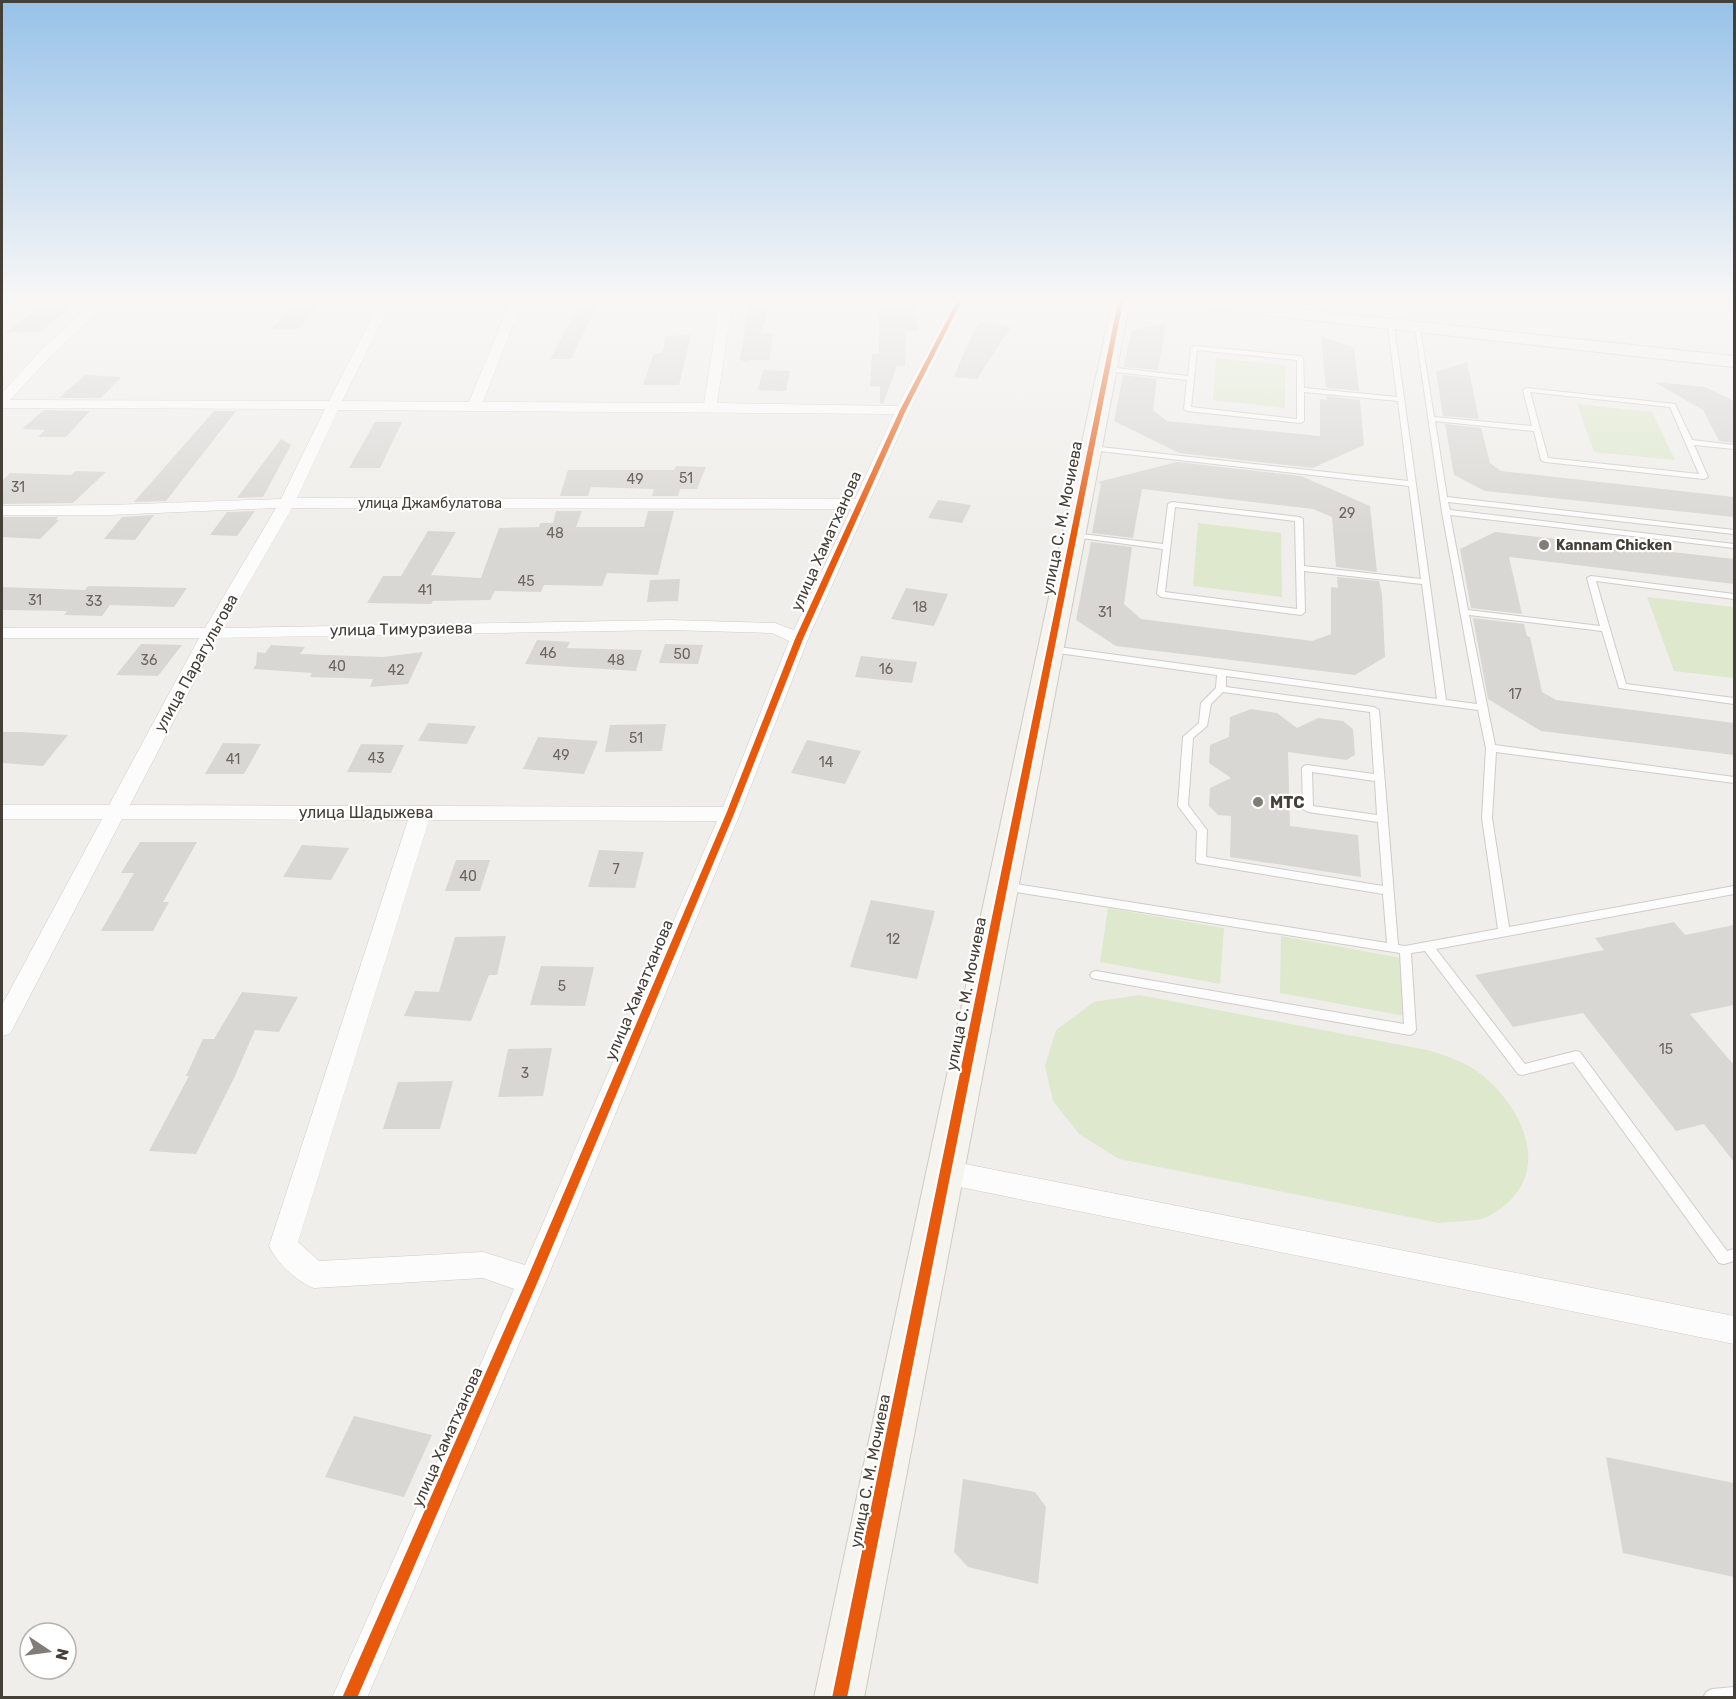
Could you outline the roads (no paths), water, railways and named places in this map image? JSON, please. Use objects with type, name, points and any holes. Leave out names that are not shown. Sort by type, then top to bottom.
[{"type":"street","points":[[2,403],[26,376]]},
{"type":"street","name":"улица Парагульгова","points":[[2,1027],[211,633],[287,503],[348,376]]},
{"type":"street","points":[[474,407],[486,376]]},
{"type":"street","points":[[710,407],[715,376]]},
{"type":"street","name":"улица Хаматханова","points":[[349,1698],[532,1281],[730,814],[799,639],[859,504],[921,376]]},
{"type":"street","name":"улица С. М. Мочиева","points":[[839,1698],[1106,376]]},
{"type":"street","points":[[2,403],[903,410]]},
{"type":"street","name":"улица Джамбулатова","points":[[2,510],[109,510],[287,503],[859,504]]},
{"type":"street","name":"улица Тимурзиева","points":[[2,633],[211,633],[670,625],[775,628],[799,639]]},
{"type":"street","name":"улица Шадыжева","points":[[2,812],[730,814]]},
{"type":"street","points":[[422,812],[283,1246],[314,1275],[483,1266],[532,1281]]},
{"type":"street","points":[[945,1172],[1734,1330]]},
{"type":"lane","points":[[1175,376],[1191,378],[1187,409],[1301,421],[1301,376]]},
{"type":"lane","points":[[1397,376],[1442,702]]},
{"type":"lane","points":[[1424,376],[1446,512],[1491,748],[1487,818],[1504,932]]},
{"type":"lane","points":[[1301,390],[1400,399]]},
{"type":"lane","points":[[1526,390],[1672,405],[1689,442],[1704,477],[1545,459],[1526,390]]},
{"type":"lane","points":[[1431,419],[1537,429]]},
{"type":"lane","points":[[1689,442],[1734,447]]},
{"type":"lane","points":[[1091,448],[1411,484]]},
{"type":"lane","points":[[1444,499],[1734,532]]},
{"type":"lane","points":[[1172,504],[1299,519],[1300,568],[1301,612],[1161,594],[1172,504]]},
{"type":"lane","points":[[1446,512],[1734,546]]},
{"type":"lane","points":[[1074,536],[1167,547]]},
{"type":"lane","points":[[1300,568],[1425,582]]},
{"type":"lane","points":[[1734,596],[1592,578],[1622,686],[1734,701]]},
{"type":"lane","points":[[1464,612],[1606,629]]},
{"type":"lane","points":[[1050,650],[1482,708]]},
{"type":"lane","points":[[1222,673],[1221,689],[1206,704],[1204,724],[1188,737],[1183,807],[1202,830],[1201,860],[1388,891]]},
{"type":"lane","points":[[1096,975],[1410,1030],[1388,891],[1374,710],[1221,689]]},
{"type":"lane","points":[[1491,748],[1734,780]]},
{"type":"lane","points":[[1379,778],[1307,768],[1308,809],[1383,819]]},
{"type":"lane","points":[[1003,886],[1399,949],[1428,946],[1734,890]]},
{"type":"lane","points":[[1428,946],[1522,1070],[1576,1056],[1724,1258],[1734,1256]]},
{"type":"lane","points":[[1712,1698],[1734,1696]]},
{"type":"place","name":"Kannam Chicken","points":[[1544,545]]},
{"type":"place","name":"МТС","points":[[1258,802]]}]
